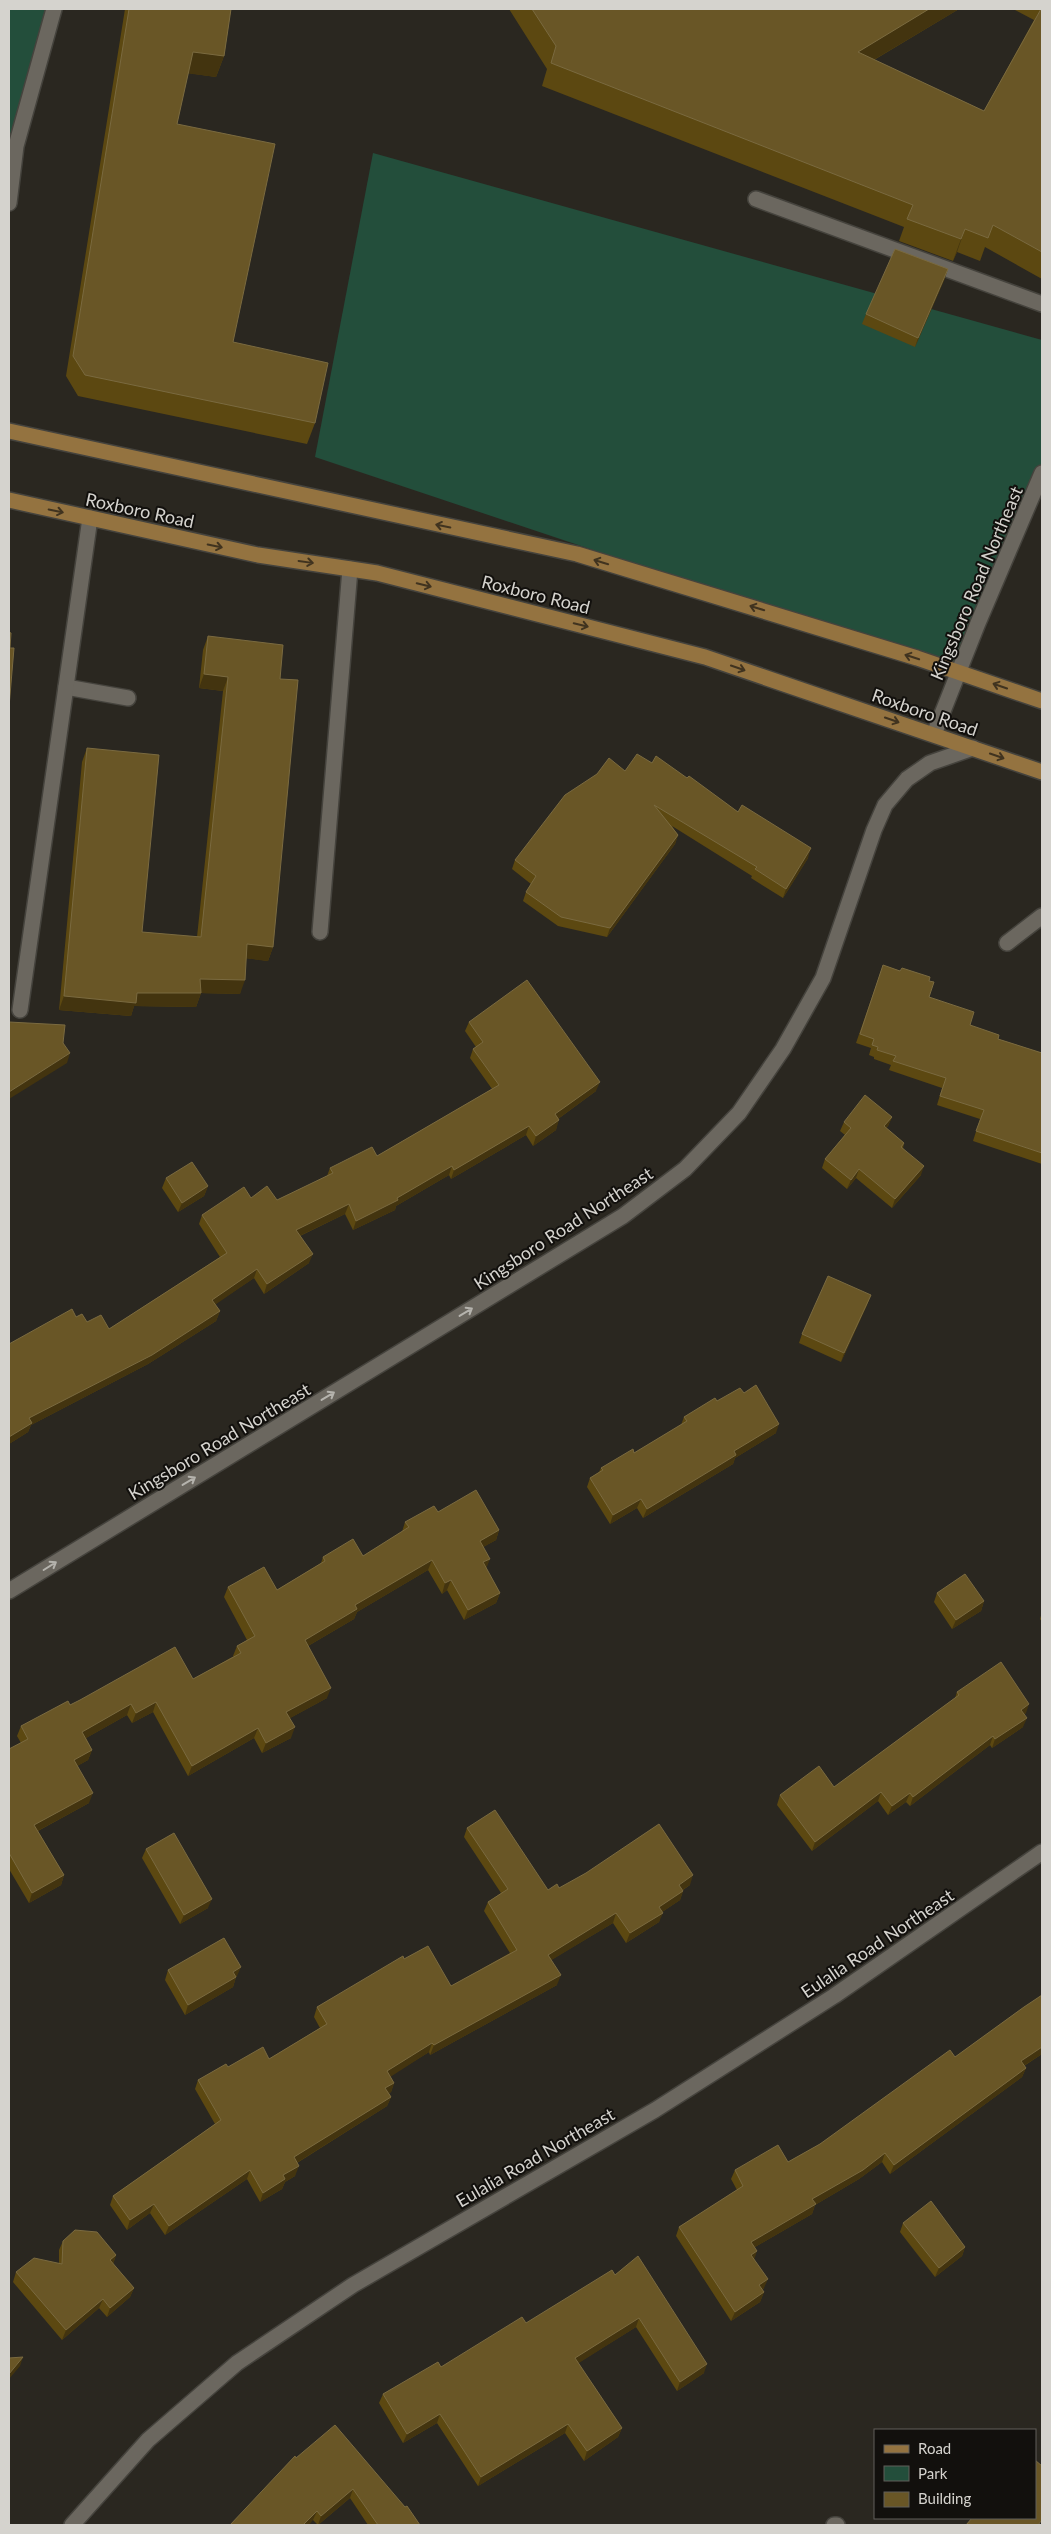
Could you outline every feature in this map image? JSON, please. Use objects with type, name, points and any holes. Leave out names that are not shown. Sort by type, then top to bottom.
[{"type":"main road","points":[[9,431],[577,554],[958,672],[1042,701]]},
{"type":"main road","name":"Roxboro Road","points":[[9,500],[258,555],[376,573],[706,657],[1042,772]]},
{"type":"street","points":[[9,203],[16,146],[54,9]]},
{"type":"street","points":[[756,198],[1042,304]]},
{"type":"street","name":"Kingsboro Road Northeast","points":[[934,734],[958,672],[1042,473]]},
{"type":"street","points":[[20,1010],[90,518]]},
{"type":"street","points":[[320,932],[350,569]]},
{"type":"street","points":[[66,687],[128,698]]},
{"type":"street","name":"Kingsboro Road Northeast","points":[[9,1591],[622,1216],[685,1169],[739,1113],[782,1048],[823,978],[874,830],[885,806],[907,779],[930,763],[973,748]]},
{"type":"street","points":[[1007,943],[1042,916]]},
{"type":"street","name":"Eulalia Road Northeast","points":[[72,2525],[148,2440],[237,2363],[353,2285],[671,2100],[834,1996],[1042,1852]]},
{"type":"green space","points":[[9,9],[54,9],[9,203]]},
{"type":"green space","points":[[373,153],[1042,340],[1042,466],[958,672],[315,457]]},
{"type":"building","points":[[129,9],[231,9],[224,56],[193,52],[177,124],[275,144],[233,342],[328,363],[315,423],[85,375],[73,356]]},
{"type":"building","points":[[532,9],[929,9],[858,52],[984,111],[1042,9],[1042,252],[993,225],[988,238],[965,229],[961,239],[907,219],[913,205],[551,63],[556,46]]},
{"type":"building","points":[[895,249],[948,269],[918,338],[866,314]]},
{"type":"building","points":[[9,632],[11,633],[10,648],[14,648],[9,707]]},
{"type":"building","points":[[208,636],[283,645],[280,679],[298,680],[273,947],[247,944],[245,980],[200,979],[201,993],[137,993],[136,1003],[64,996],[87,748],[159,755],[142,932],[201,937],[228,677],[204,674]]},
{"type":"building","points":[[637,754],[652,763],[656,756],[687,778],[689,776],[738,812],[742,805],[811,848],[786,889],[755,869],[757,867],[654,805],[678,835],[610,928],[561,917],[526,892],[536,876],[515,860],[565,795],[597,774],[609,758],[625,771]]},
{"type":"building","points":[[883,965],[900,971],[902,968],[930,977],[929,981],[934,982],[929,997],[974,1012],[970,1025],[999,1035],[998,1039],[1042,1053],[1042,1153],[976,1131],[984,1110],[940,1096],[946,1078],[893,1061],[896,1056],[877,1050],[878,1047],[872,1045],[874,1039],[860,1034]]},
{"type":"building","points":[[527,980],[600,1082],[555,1114],[559,1120],[536,1136],[529,1126],[454,1170],[452,1166],[397,1198],[398,1200],[356,1221],[349,1204],[296,1230],[313,1254],[267,1284],[257,1269],[212,1300],[220,1311],[152,1355],[29,1418],[32,1423],[9,1437],[9,1344],[72,1309],[76,1317],[82,1314],[87,1322],[101,1315],[109,1329],[227,1253],[202,1215],[244,1187],[251,1198],[267,1186],[277,1200],[333,1173],[330,1168],[372,1147],[377,1156],[499,1085],[473,1049],[483,1042],[469,1022]]},
{"type":"building","points":[[9,1022],[65,1025],[63,1043],[70,1053],[9,1092]]},
{"type":"building","points":[[865,1095],[892,1117],[884,1126],[904,1143],[901,1147],[924,1166],[895,1199],[859,1169],[851,1180],[825,1159],[851,1128],[844,1122]]},
{"type":"building","points":[[192,1162],[208,1186],[182,1203],[166,1178]]},
{"type":"building","points":[[828,1276],[871,1295],[844,1353],[802,1334]]},
{"type":"building","points":[[756,1385],[779,1424],[734,1451],[736,1455],[647,1509],[641,1499],[613,1515],[590,1478],[603,1470],[601,1468],[633,1449],[634,1453],[687,1421],[684,1417],[715,1398],[717,1401],[740,1388],[744,1393]]},
{"type":"building","points":[[476,1490],[499,1530],[480,1541],[490,1559],[483,1562],[500,1593],[468,1610],[451,1580],[445,1583],[432,1560],[355,1605],[357,1609],[305,1640],[331,1688],[286,1712],[295,1727],[266,1743],[258,1728],[192,1766],[156,1702],[136,1713],[131,1704],[82,1732],[92,1750],[74,1760],[93,1793],[34,1825],[64,1875],[32,1893],[9,1853],[9,1749],[28,1739],[21,1726],[68,1701],[70,1705],[80,1700],[175,1647],[193,1679],[241,1653],[237,1646],[255,1636],[228,1587],[264,1567],[277,1590],[325,1561],[323,1557],[353,1539],[363,1556],[409,1527],[405,1522],[434,1506],[438,1512]]},
{"type":"building","points":[[965,1574],[984,1601],[956,1620],[937,1593]]},
{"type":"building","points":[[1001,1662],[1029,1704],[1021,1710],[1027,1718],[995,1739],[993,1736],[913,1797],[910,1793],[892,1806],[881,1792],[815,1842],[780,1795],[819,1766],[834,1787],[959,1695],[957,1692]]},
{"type":"building","points":[[495,1810],[548,1890],[557,1884],[559,1888],[586,1873],[659,1824],[693,1875],[679,1885],[683,1891],[659,1907],[663,1913],[630,1933],[616,1913],[548,1955],[561,1975],[434,2045],[432,2043],[387,2071],[394,2083],[385,2088],[391,2097],[294,2157],[299,2166],[283,2175],[285,2179],[263,2193],[250,2170],[169,2226],[154,2204],[130,2220],[113,2196],[221,2120],[198,2080],[226,2064],[228,2067],[263,2047],[269,2059],[327,2024],[317,2007],[403,1956],[404,1959],[428,1946],[451,1986],[517,1950],[488,1902],[508,1889],[467,1828]]},
{"type":"building","points":[[174,1833],[212,1899],[184,1915],[146,1849]]},
{"type":"building","points":[[224,1938],[241,1967],[233,1972],[236,1977],[188,2005],[168,1970]]},
{"type":"building","points":[[1042,1995],[1042,2047],[1021,2061],[1026,2068],[894,2165],[885,2153],[863,2170],[812,2199],[816,2204],[751,2242],[757,2251],[751,2255],[768,2279],[759,2285],[764,2292],[735,2312],[679,2227],[743,2186],[735,2170],[778,2145],[788,2162],[820,2144],[950,2050],[955,2057]]},
{"type":"building","points":[[931,2201],[965,2247],[939,2268],[903,2223]]},
{"type":"building","points":[[75,2230],[97,2232],[116,2255],[110,2260],[134,2288],[110,2308],[103,2299],[66,2330],[16,2272],[34,2258],[62,2264],[63,2241]]},
{"type":"building","points":[[638,2256],[707,2364],[680,2382],[639,2318],[575,2358],[622,2428],[587,2451],[568,2424],[481,2477],[440,2414],[407,2434],[383,2394],[438,2362],[441,2367],[522,2317],[526,2323],[612,2270],[615,2275]]},
{"type":"building","points":[[23,2357],[9,2374],[9,2358]]},
{"type":"building","points":[[335,2425],[405,2507],[407,2506],[420,2525],[378,2525],[353,2489],[321,2516],[317,2511],[303,2525],[230,2525],[295,2456],[296,2458]]},
{"type":"building","points":[[1036,2461],[1042,2466],[1042,2520],[1038,2525],[966,2525],[971,2519],[1036,2519]]}]
